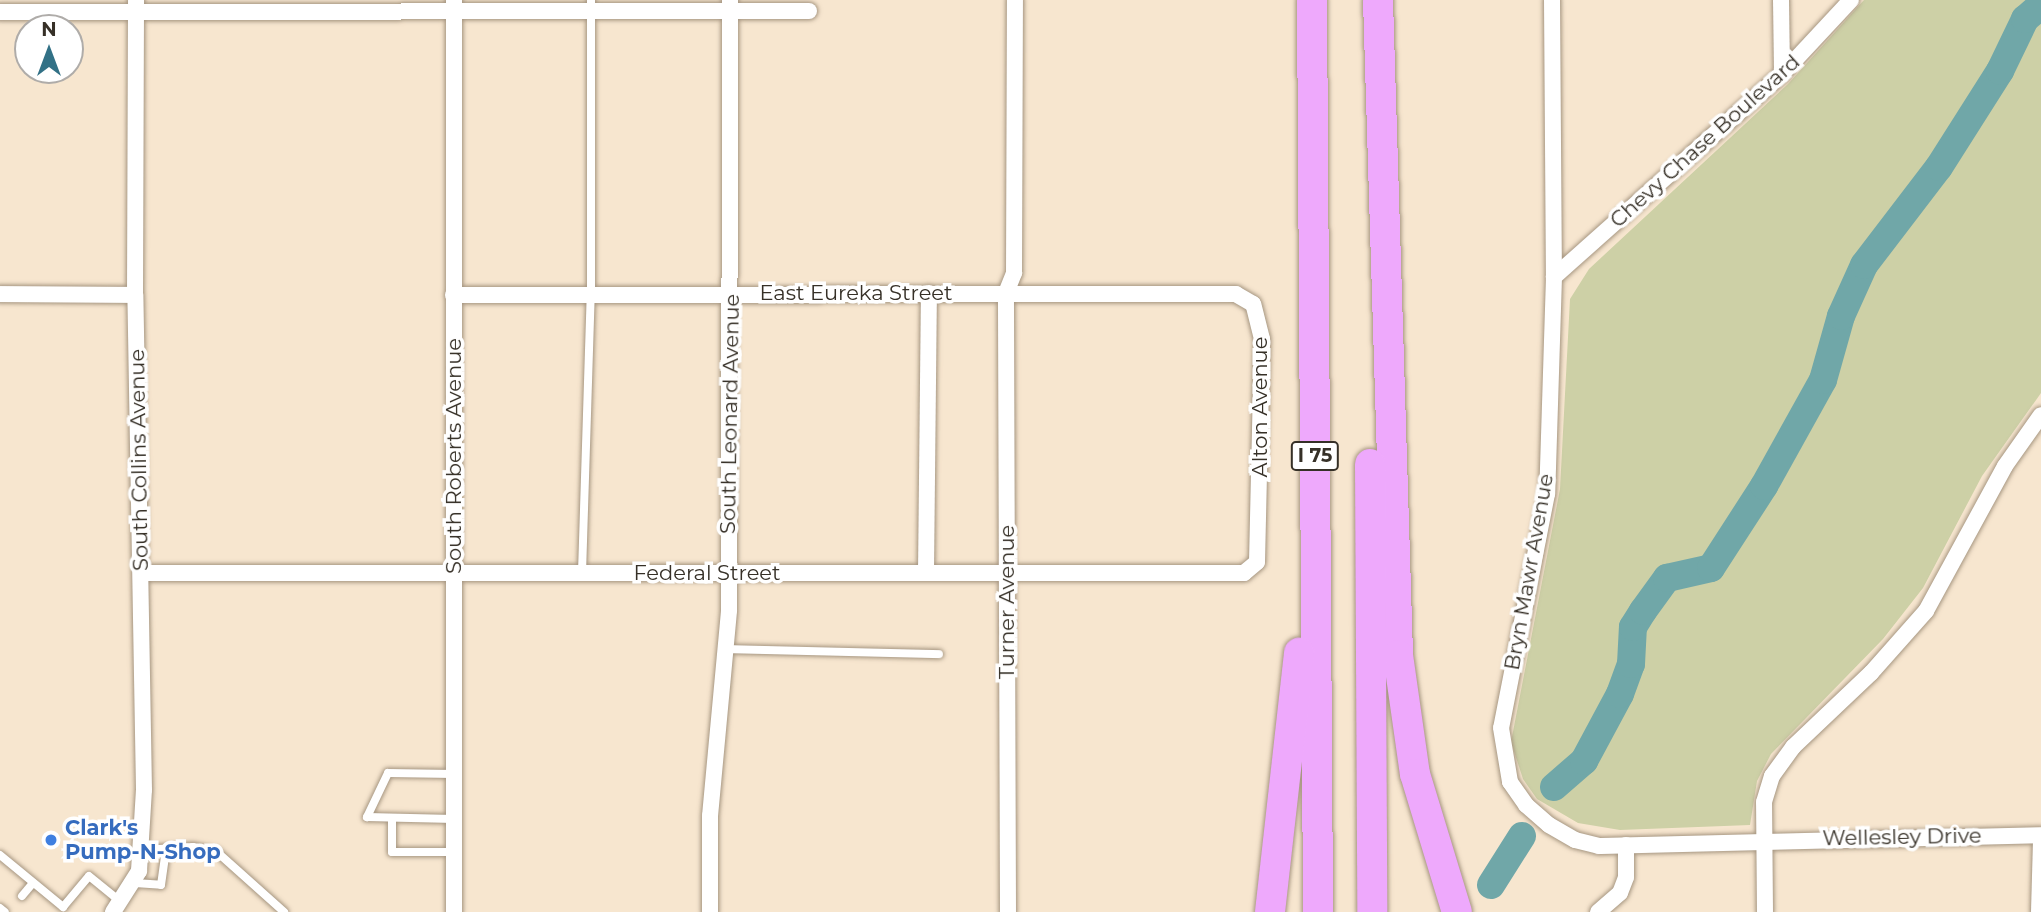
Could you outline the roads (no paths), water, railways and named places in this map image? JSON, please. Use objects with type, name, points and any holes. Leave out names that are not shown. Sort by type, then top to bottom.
[{"type":"highway","name":"I 75","points":[[1312,0],[1318,912]]},
{"type":"highway","name":"I 75","points":[[1367,0],[1372,912]]},
{"type":"highway","points":[[1378,0],[1398,655],[1415,774],[1457,912]]},
{"type":"highway","points":[[1270,912],[1287,787],[1300,640],[1301,272],[1308,205],[1313,197]]},
{"type":"street","name":"Turner Avenue","points":[[1009,912],[1006,293],[1014,273],[1015,0]]},
{"type":"street","name":"Bryn Mawr Avenue","points":[[1552,0],[1554,277],[1547,494],[1504,709],[1502,755],[1510,782],[1526,805],[1549,825],[1587,843],[1626,845],[1763,840]]},
{"type":"street","points":[[1781,0],[1782,74]]},
{"type":"street","name":"Chevy Chase Boulevard","points":[[1554,277],[1782,74],[1851,0]]},
{"type":"street","points":[[0,12],[136,6],[730,6],[809,11]]},
{"type":"street","name":"South Collins Avenue","points":[[117,907],[135,883],[142,850],[142,573],[135,295],[136,6]]},
{"type":"street","name":"South Roberts Avenue","points":[[453,6],[454,912]]},
{"type":"street","name":"South Leonard Avenue","points":[[710,912],[710,816],[726,649],[728,573],[732,294],[730,6]]},
{"type":"street","name":"East Eureka Street","points":[[453,295],[1216,292]]},
{"type":"street","name":"Alton Avenue","points":[[1216,292],[1245,298],[1260,320],[1259,553]]},
{"type":"street","points":[[0,293],[135,295]]},
{"type":"street","points":[[926,573],[929,293]]},
{"type":"street","points":[[1765,912],[1764,802],[1772,776],[1793,747],[1871,673],[1926,611],[2005,466],[2041,415]]},
{"type":"street","name":"Federal Street","points":[[142,573],[1244,573],[1253,570],[1259,553]]},
{"type":"street","points":[[2039,912],[2041,838]]},
{"type":"street","name":"Wellesley Drive","points":[[1763,840],[2041,838]]},
{"type":"street","points":[[1598,912],[1620,893],[1626,877],[1626,845]]},
{"type":"lane","points":[[582,573],[591,294],[592,6]]},
{"type":"lane","points":[[726,649],[939,654]]},
{"type":"lane","points":[[454,774],[388,773],[367,817],[454,819]]},
{"type":"lane","points":[[392,818],[392,852],[454,852]]},
{"type":"lane","points":[[135,883],[161,885],[166,849]]},
{"type":"lane","points":[[142,850],[217,852],[284,912]]},
{"type":"lane","points":[[0,855],[61,910],[89,876],[117,907]]},
{"type":"lane","points":[[22,896],[33,883]]},
{"type":"lane","points":[[0,908],[9,911]]},
{"type":"waterway","points":[[1554,787],[1584,761],[1620,694],[1631,664],[1633,627],[1643,611],[1667,578],[1711,568],[1764,486],[1823,380],[1841,316],[1864,265],[1939,167],[2000,71],[2025,19],[2041,5]]},
{"type":"waterway","points":[[1491,885],[1522,836]]},
{"type":"place","name":"Clark's Pump-N-Shop","points":[[51,840]]}]
